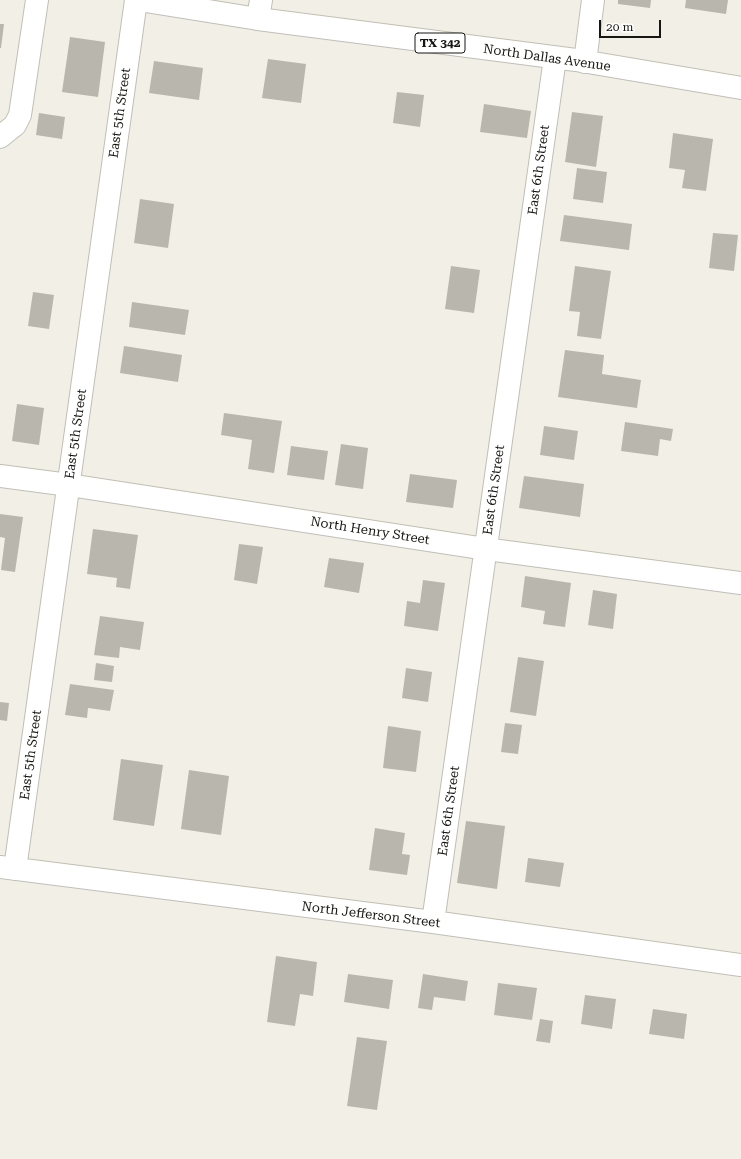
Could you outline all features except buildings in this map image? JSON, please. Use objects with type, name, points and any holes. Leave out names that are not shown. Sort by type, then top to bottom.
[{"type":"street","points":[[0,137],[16,125],[20,115],[37,0]]},
{"type":"street","name":"East 5th Street","points":[[8,868],[69,485],[136,0]]},
{"type":"street","name":"North Dallas Avenue","points":[[139,0],[259,9],[741,88]]},
{"type":"street","points":[[585,62],[593,0]]},
{"type":"street","name":"East 6th Street","points":[[433,922],[555,58]]},
{"type":"street","name":"North Henry Street","points":[[0,476],[69,485],[486,549],[741,583]]},
{"type":"street","name":"North Jefferson Street","points":[[8,868],[433,922],[741,965]]}]
